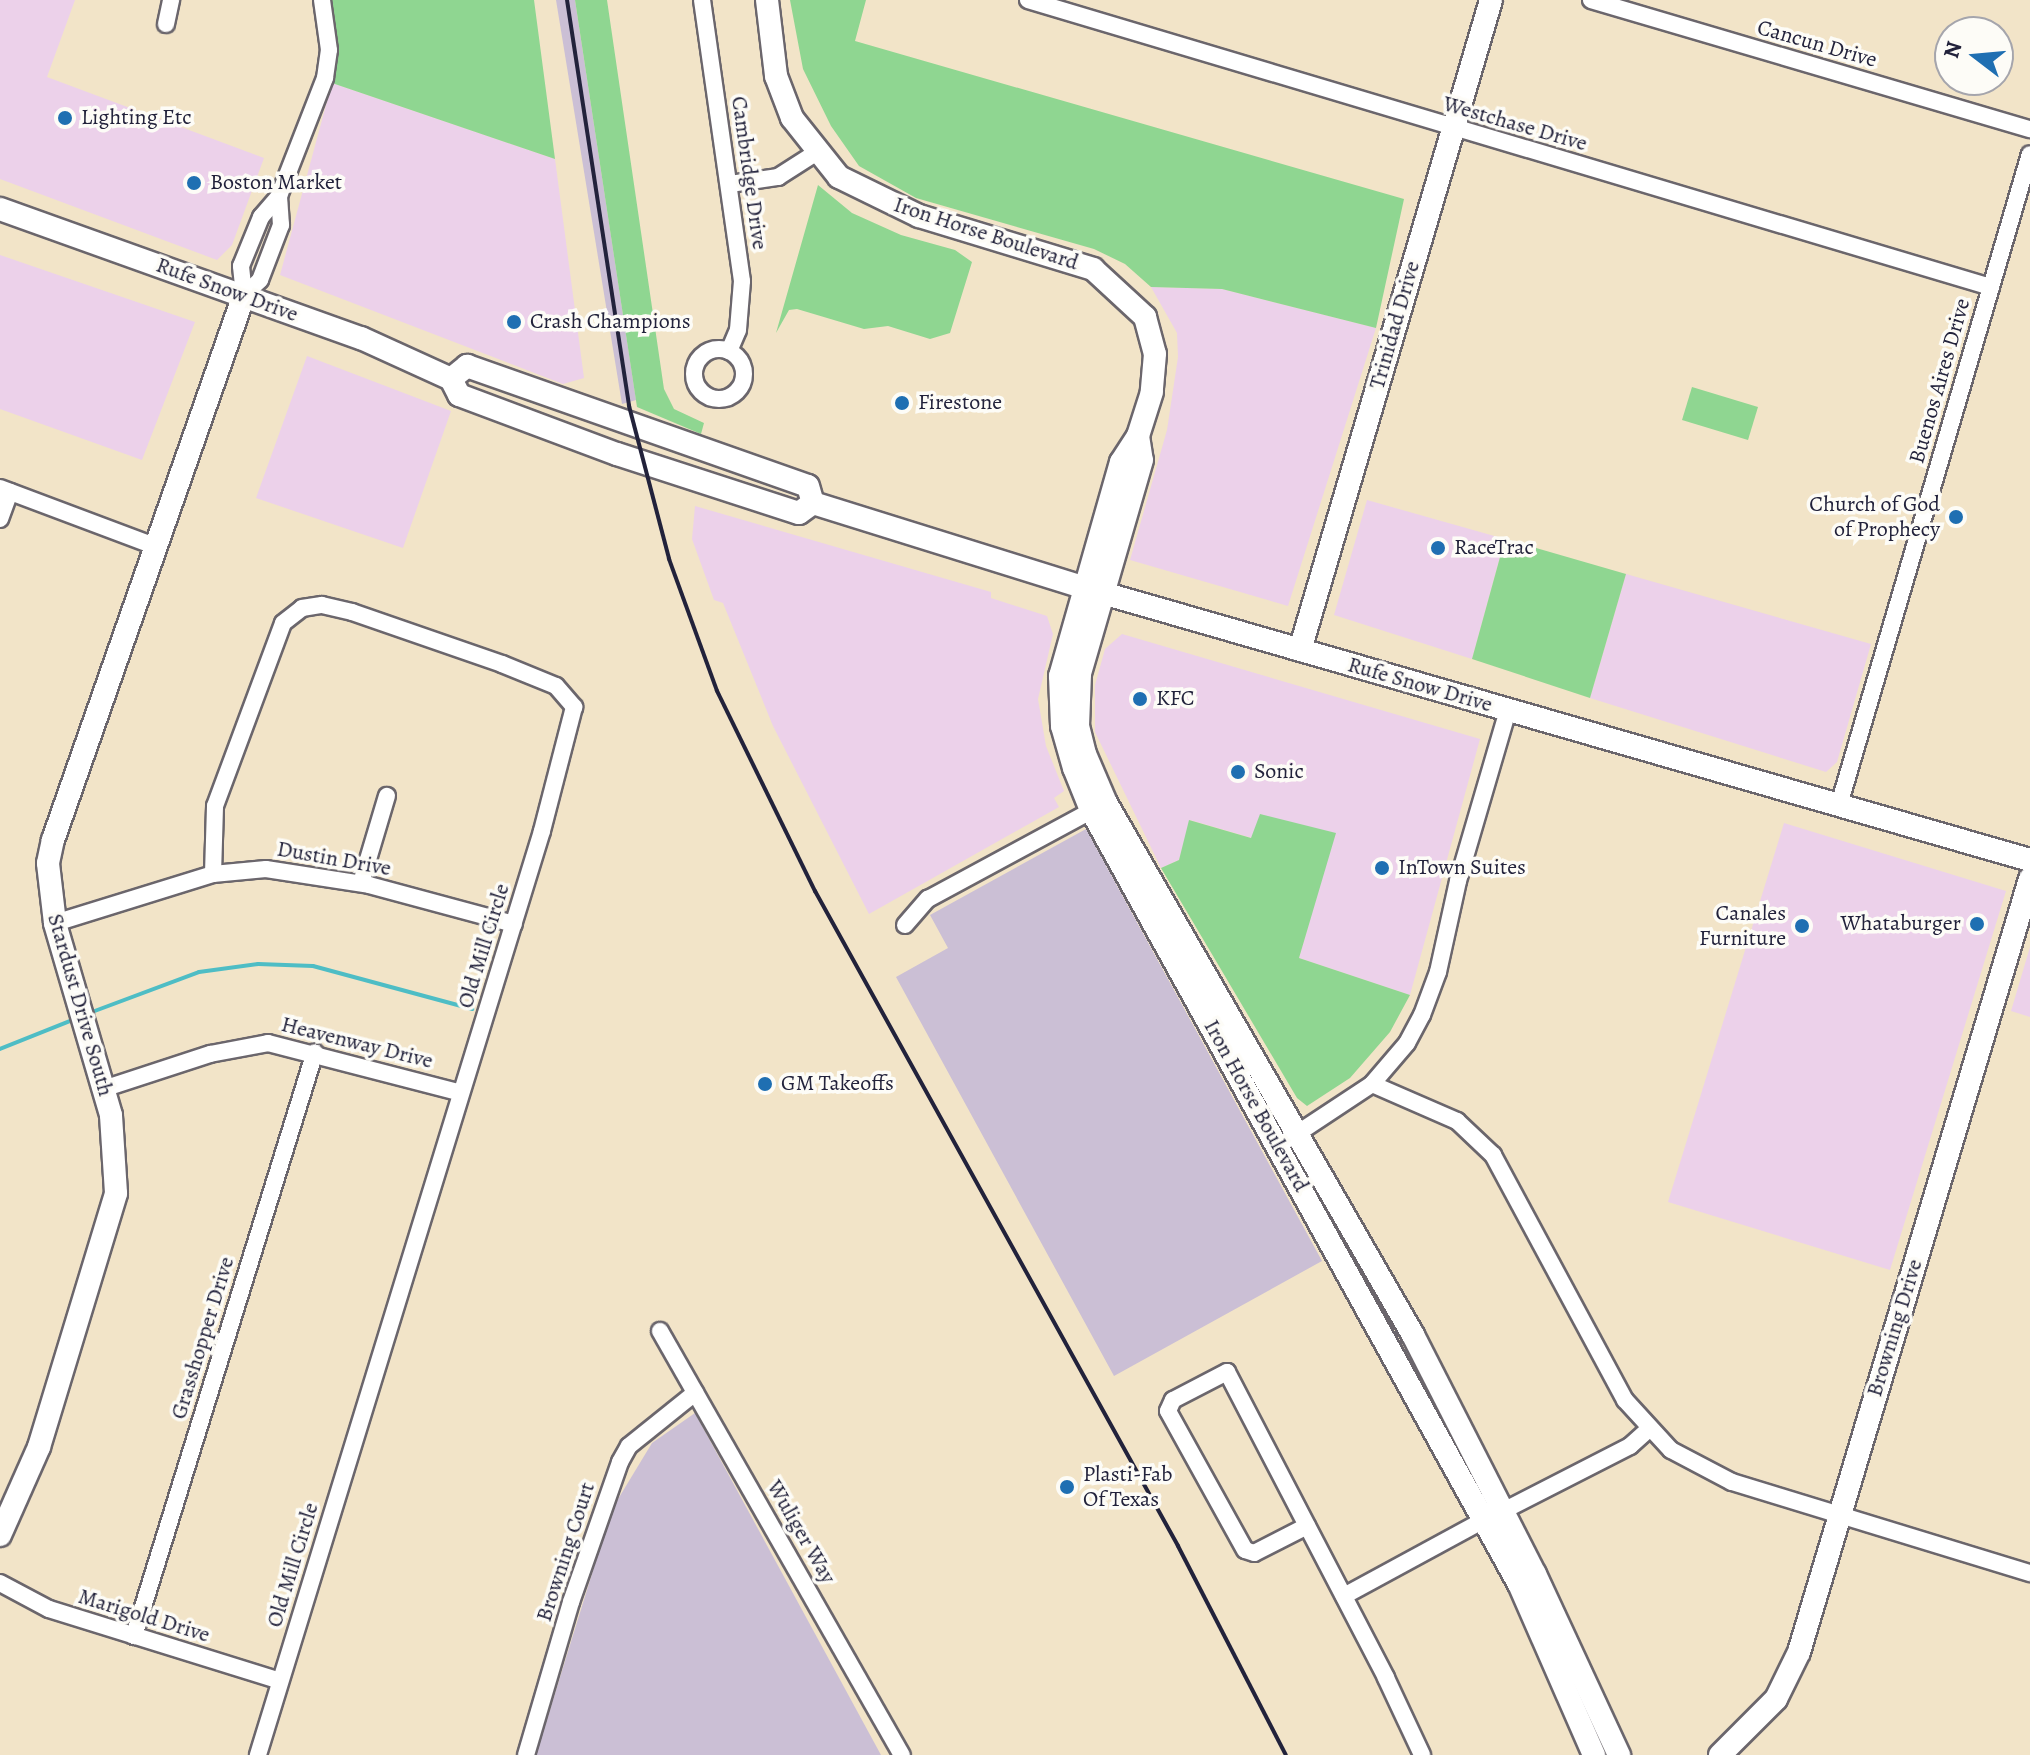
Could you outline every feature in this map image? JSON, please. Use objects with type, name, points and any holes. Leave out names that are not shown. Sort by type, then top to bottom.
[{"type":"street","points":[[166,24],[171,0]]},
{"type":"street","points":[[244,295],[241,266],[261,217],[279,196],[325,78],[329,50],[322,0]]},
{"type":"street","name":"Cambridge Drive","points":[[702,0],[742,281],[738,330],[729,351]]},
{"type":"street","name":"Iron Horse Boulevard","points":[[767,0],[776,76],[792,118],[839,177],[870,195],[919,216],[1093,269],[1122,291],[1145,317],[1155,354],[1152,392],[1138,436],[1121,462],[1092,590],[1059,697],[1062,726],[1099,806],[1277,1146],[1494,1515],[1619,1755]]},
{"type":"street","name":"Westchase Drive","points":[[1028,0],[1991,287]]},
{"type":"street","name":"Trinidad Drive","points":[[1300,650],[1491,0]]},
{"type":"street","name":"Cancun Drive","points":[[1591,0],[2030,129]]},
{"type":"street","points":[[730,184],[778,177],[817,152]]},
{"type":"street","name":"Buenos Aires Drive","points":[[1839,805],[2030,154]]},
{"type":"street","name":"Rufe Snow Drive","points":[[0,209],[361,338],[451,379],[459,395],[665,471],[799,513],[813,503]]},
{"type":"street","name":"Stardust Drive South","points":[[0,1535],[39,1447],[109,1228],[117,1168],[103,1089],[55,923],[48,863],[53,840],[154,546],[244,295]]},
{"type":"street","name":"Rufe Snow Drive","points":[[451,379],[467,366],[808,486],[813,503]]},
{"type":"street","points":[[0,519],[5,490],[154,546]]},
{"type":"street","name":"Rufe Snow Drive","points":[[813,503],[1092,590],[2030,860]]},
{"type":"street","name":"Old Mill Circle","points":[[213,874],[215,806],[283,623],[302,608],[322,605],[502,664],[567,693],[574,707],[569,741],[514,924],[258,1755]]},
{"type":"street","points":[[1277,1146],[1372,1084],[1407,1043],[1432,995],[1508,710]]},
{"type":"street","points":[[361,883],[387,796]]},
{"type":"street","points":[[905,925],[928,899],[1099,806]]},
{"type":"street","name":"Iron Horse Boulevard","points":[[1099,806],[1297,1133],[1413,1335],[1494,1515],[1519,1584],[1594,1755]]},
{"type":"street","name":"Dustin Drive","points":[[55,923],[213,874],[266,869],[361,883],[514,924]]},
{"type":"street","name":"Browning Drive","points":[[1720,1755],[1776,1699],[1799,1652],[2030,879]]},
{"type":"street","name":"Heavenway Drive","points":[[103,1089],[252,1043],[315,1052],[461,1093]]},
{"type":"street","name":"Grasshopper Drive","points":[[134,1636],[315,1052]]},
{"type":"street","points":[[1372,1084],[1457,1121],[1493,1155],[1625,1400],[1648,1430],[1686,1460],[1716,1476],[2030,1573]]},
{"type":"street","name":"Wuliger Way","points":[[660,1331],[902,1755]]},
{"type":"street","points":[[1307,1526],[1254,1553],[1245,1550],[1168,1411],[1173,1400],[1227,1372],[1344,1596],[1422,1755]]},
{"type":"street","name":"Browning Court","points":[[526,1755],[571,1602],[620,1462],[629,1446],[695,1393]]},
{"type":"street","points":[[1344,1596],[1630,1446],[1648,1430]]},
{"type":"street","name":"Marigold Drive","points":[[0,1583],[49,1609],[280,1681]]},
{"type":"shaded area","points":[[0,0],[75,0],[47,77],[264,158],[232,245],[217,260],[0,179]]},
{"type":"shaded area","points":[[556,0],[575,0],[636,400],[622,404]]},
{"type":"shaded area","points":[[332,83],[555,159],[584,378],[563,384],[280,275]]},
{"type":"shaded area","points":[[0,255],[195,322],[142,460],[0,409]]},
{"type":"shaded area","points":[[1151,287],[1222,289],[1376,328],[1288,606],[1130,560],[1167,430],[1178,357],[1177,333]]},
{"type":"shaded area","points":[[307,356],[451,411],[403,548],[256,498]]},
{"type":"shaded area","points":[[1367,500],[1505,539],[1472,659],[1334,615]]},
{"type":"shaded area","points":[[695,506],[991,592],[991,598],[1047,616],[1053,634],[1038,699],[1046,746],[1064,791],[1054,798],[1059,807],[869,914],[773,726],[723,603],[714,600],[692,539]]},
{"type":"shaded area","points":[[1626,574],[1871,644],[1837,762],[1826,772],[1590,698]]},
{"type":"shaded area","points":[[1122,634],[1480,739],[1410,995],[1299,958],[1335,833],[1252,838],[1190,820],[1179,860],[1161,868],[1095,732],[1095,685],[1105,649]]},
{"type":"shaded area","points":[[1784,823],[2006,891],[1890,1270],[1668,1202]]},
{"type":"shaded area","points":[[1086,829],[1322,1261],[1114,1376],[896,977],[948,948],[930,915]]},
{"type":"shaded area","points":[[2030,947],[2030,1017],[2011,1011]]},
{"type":"shaded area","points":[[695,1413],[881,1755],[536,1755],[612,1509],[652,1443]]},
{"type":"green space","points":[[331,0],[534,0],[555,159],[332,83],[338,47]]},
{"type":"green space","points":[[575,0],[607,0],[664,389],[674,409],[704,423],[701,434],[637,407]]},
{"type":"green space","points":[[790,0],[866,0],[855,41],[1404,199],[1376,328],[1222,289],[1151,287],[1125,264],[1094,249],[916,198],[859,166],[831,126],[803,69]]},
{"type":"green space","points":[[818,185],[852,213],[901,235],[955,250],[972,262],[950,333],[930,339],[888,326],[864,329],[797,309],[789,310],[776,333]]},
{"type":"green space","points":[[1692,387],[1758,407],[1748,440],[1682,420]]},
{"type":"green space","points":[[1505,539],[1626,574],[1590,698],[1472,659]]},
{"type":"green space","points":[[1260,814],[1336,833],[1299,958],[1410,995],[1390,1032],[1350,1078],[1307,1106],[1297,1098],[1161,868],[1179,860],[1189,820],[1251,838]]},
{"type":"waterway","points":[[92,1012],[199,972],[258,964],[313,966],[472,1009]]},
{"type":"waterway","points":[[0,1049],[70,1021]]},
{"type":"railway","points":[[567,0],[629,406],[669,559],[717,691],[815,891],[1178,1546],[1286,1755]]},
{"type":"place","name":"Lighting Etc","points":[[65,118]]},
{"type":"place","name":"Boston Market","points":[[194,183]]},
{"type":"place","name":"Crash Champions","points":[[514,322]]},
{"type":"place","name":"Firestone","points":[[902,403]]},
{"type":"place","name":"Church of God of Prophecy","points":[[1956,517]]},
{"type":"place","name":"RaceTrac","points":[[1438,548]]},
{"type":"place","name":"KFC","points":[[1140,699]]},
{"type":"place","name":"Sonic","points":[[1238,772]]},
{"type":"place","name":"InTown Suites","points":[[1382,868]]},
{"type":"place","name":"Whataburger","points":[[1977,924]]},
{"type":"place","name":"Canales Furniture","points":[[1802,926]]},
{"type":"place","name":"GM Takeoffs","points":[[765,1084]]},
{"type":"place","name":"Plasti-Fab Of Texas","points":[[1067,1487]]}]
